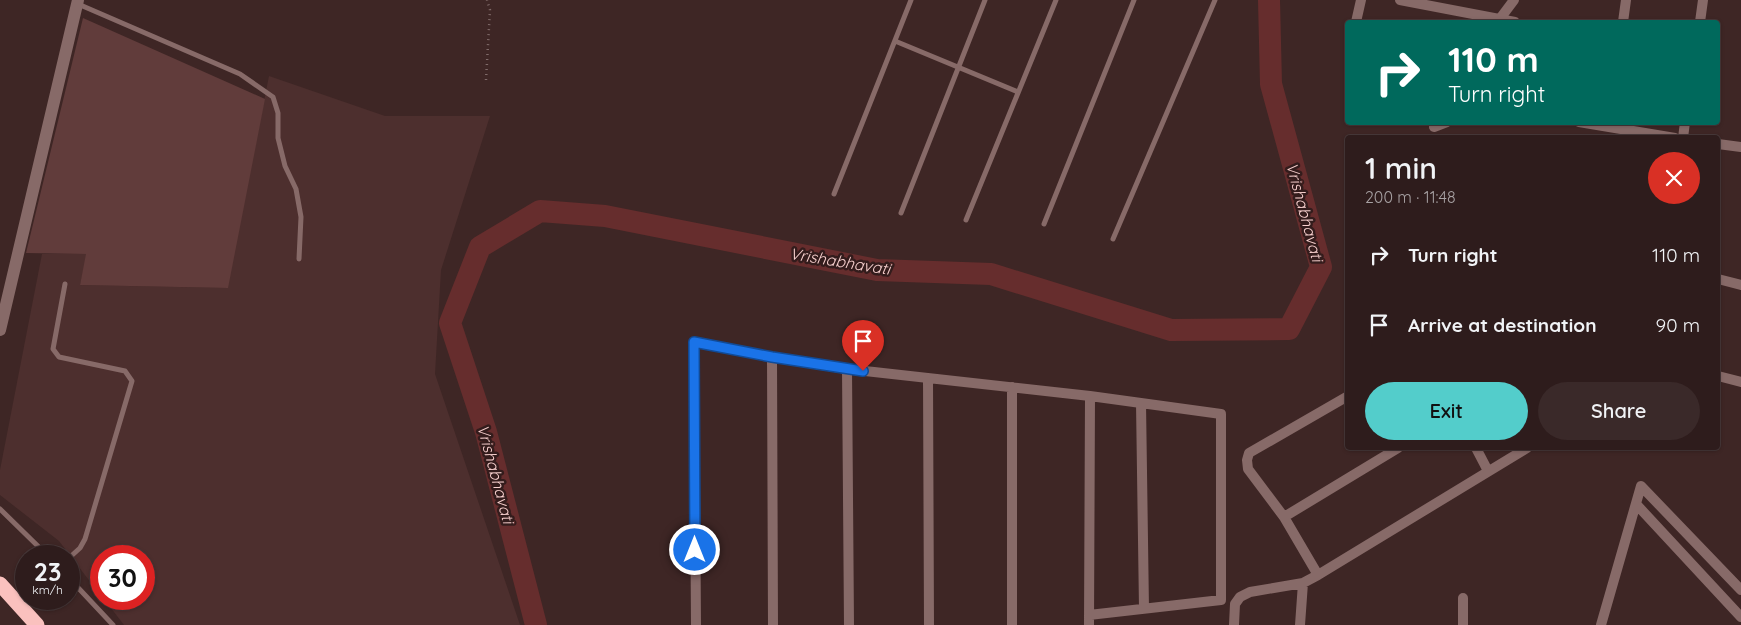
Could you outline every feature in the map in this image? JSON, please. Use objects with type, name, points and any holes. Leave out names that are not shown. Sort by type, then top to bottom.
[{"type":"highway","points":[[0,584],[37,625]]},
{"type":"street","points":[[1356,20],[1361,0]]},
{"type":"street","points":[[1400,0],[1436,3],[1499,20],[1514,0]]},
{"type":"street","points":[[1623,20],[1626,0]]},
{"type":"street","points":[[1700,20],[1703,0]]},
{"type":"street","points":[[0,330],[5,286],[78,2]]},
{"type":"street","points":[[1434,127],[1439,125]]},
{"type":"street","points":[[1611,125],[1660,135]]},
{"type":"street","points":[[1720,144],[1741,147]]},
{"type":"street","points":[[1720,280],[1741,285]]},
{"type":"street","points":[[696,625],[694,342],[847,369],[1090,396],[1221,414],[1221,600],[1144,609],[1089,620],[1090,396]]},
{"type":"street","points":[[772,357],[773,625]]},
{"type":"street","points":[[847,369],[848,625]]},
{"type":"street","points":[[1720,377],[1741,382]]},
{"type":"street","points":[[928,378],[929,625]]},
{"type":"street","points":[[1012,388],[1012,625]]},
{"type":"street","points":[[1318,575],[1284,517],[1248,469],[1248,456],[1345,398]]},
{"type":"street","points":[[1141,403],[1144,609]]},
{"type":"street","points":[[1284,517],[1395,450]]},
{"type":"street","points":[[1477,450],[1488,471]]},
{"type":"street","points":[[1234,625],[1236,604],[1240,597],[1250,592],[1303,583],[1524,450]]},
{"type":"street","points":[[1601,625],[1641,486],[1741,590]]},
{"type":"street","points":[[1636,504],[1741,616]]},
{"type":"street","points":[[1300,625],[1303,583]]},
{"type":"street","points":[[1463,598],[1463,625]]},
{"type":"lane","points":[[834,194],[911,0]]},
{"type":"lane","points":[[901,213],[985,0]]},
{"type":"lane","points":[[966,220],[1056,0]]},
{"type":"lane","points":[[1044,224],[1134,0]]},
{"type":"lane","points":[[1113,239],[1215,0]]},
{"type":"lane","points":[[78,2],[240,74],[273,97],[278,113],[278,138],[285,166],[296,189],[301,218],[299,259]]},
{"type":"lane","points":[[895,41],[1018,92]]},
{"type":"lane","points":[[65,284],[53,349],[56,354],[59,357],[125,371],[132,381],[85,539],[80,548]]},
{"type":"lane","points":[[0,509],[37,545]]},
{"type":"lane","points":[[80,590],[113,625]]},
{"type":"path","points":[[486,80],[490,10],[487,0]]},
{"type":"shaded area","points":[[83,18],[265,99],[228,288],[80,285],[86,254],[26,253]]},
{"type":"shaded area","points":[[269,76],[385,116],[490,116],[441,270],[435,374],[520,625],[124,625],[112,610],[155,610],[155,545],[90,545],[90,582],[80,568],[80,545],[62,545],[0,495],[0,470],[42,254],[87,254],[80,285],[227,288]]},
{"type":"waterway","name":"Vrishabhavati","points":[[536,625],[486,432],[450,323],[480,247],[540,211],[605,216],[877,270],[991,274],[1171,330],[1289,329],[1321,267],[1271,84],[1269,0]]},
{"type":"route","points":[[695,550],[694,342],[772,357],[863,371]]}]
